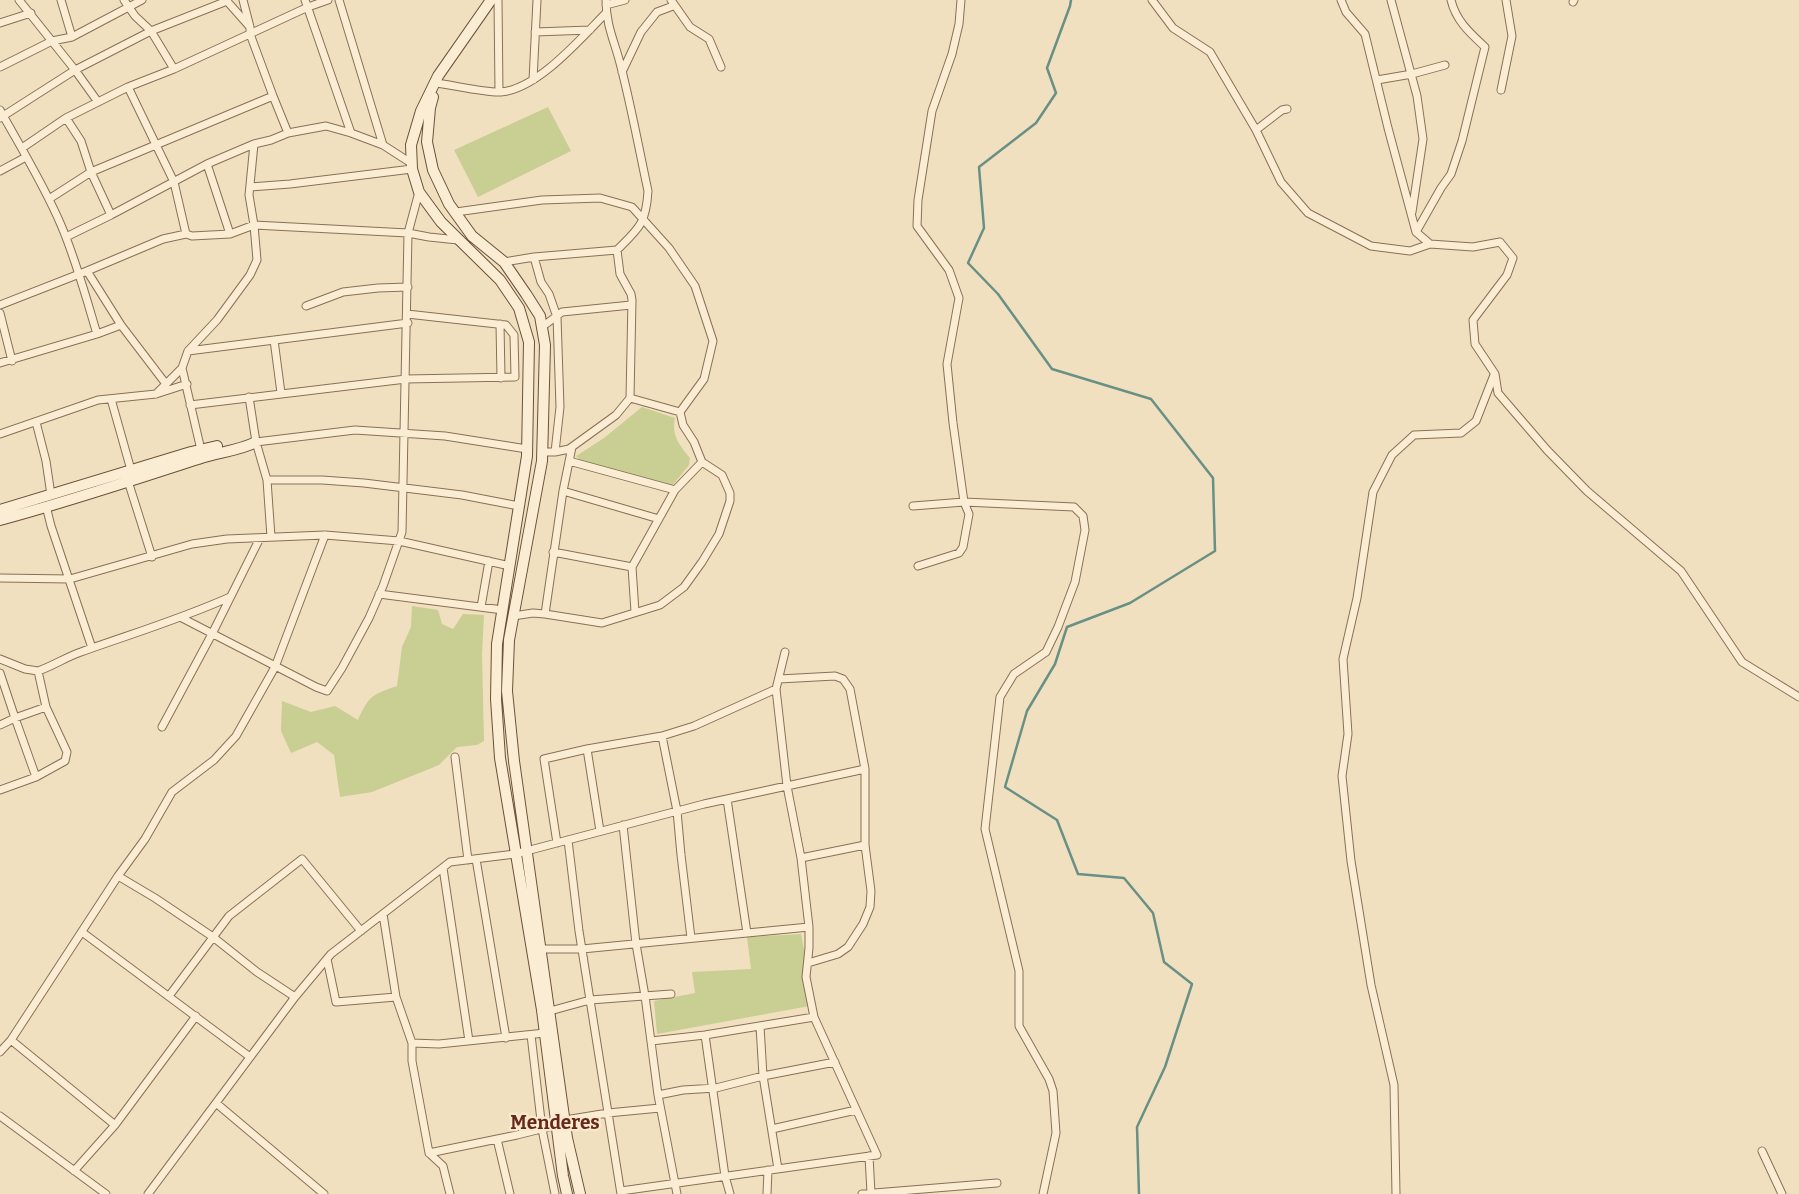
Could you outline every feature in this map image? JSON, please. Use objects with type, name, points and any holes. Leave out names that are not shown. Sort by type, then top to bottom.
[{"type":"main road","points":[[491,0],[437,79],[421,110],[411,145],[412,166],[419,192],[441,222],[500,280],[519,308],[529,342],[527,449],[497,644],[496,699],[500,758],[545,1034],[561,1122],[580,1194]]},
{"type":"main road","points":[[437,79],[430,108],[427,142],[433,170],[449,204],[472,236],[504,262],[526,294],[540,316],[545,345],[542,461],[509,640],[507,691],[514,761],[550,1011],[561,1122],[563,1176],[568,1194]]},
{"type":"main road","points":[[0,510],[201,450],[247,439],[256,442]]},
{"type":"main road","points":[[0,520],[256,442]]},
{"type":"street","points":[[19,0],[76,70],[98,102]]},
{"type":"street","points":[[61,0],[72,37]]},
{"type":"street","points":[[124,0],[135,16],[151,31],[174,69]]},
{"type":"street","points":[[0,67],[52,41],[72,37],[142,0]]},
{"type":"street","points":[[243,0],[250,30],[272,96],[288,133]]},
{"type":"street","points":[[22,148],[66,118],[128,87],[174,69],[306,4],[328,0]]},
{"type":"street","points":[[339,0],[383,145]]},
{"type":"street","points":[[498,0],[499,92]]},
{"type":"street","points":[[533,80],[537,0]]},
{"type":"street","points":[[437,79],[499,92],[513,90],[533,80],[560,59],[590,30],[606,6],[625,0]]},
{"type":"street","points":[[918,566],[958,553],[963,547],[969,514],[964,502],[947,364],[958,298],[949,270],[917,226],[918,200],[932,111],[952,54],[959,24],[961,0]]},
{"type":"street","points":[[1152,0],[1173,28],[1210,52],[1256,130],[1281,182],[1308,213],[1371,246],[1410,251],[1430,244],[1472,247],[1500,242],[1513,258],[1507,275],[1474,320],[1475,344],[1495,374],[1498,392],[1547,450],[1587,491],[1681,571],[1742,662],[1799,697]]},
{"type":"street","points":[[1341,0],[1346,12],[1365,34],[1416,232],[1430,244]]},
{"type":"street","points":[[1391,0],[1412,74],[1424,139],[1412,216]]},
{"type":"street","points":[[1416,232],[1451,174],[1462,141],[1485,47],[1462,25],[1453,10],[1451,0]]},
{"type":"street","points":[[1501,90],[1512,36],[1506,0]]},
{"type":"street","points":[[97,334],[80,273],[66,237],[49,199],[1,113],[76,70],[151,31],[226,1],[250,30]]},
{"type":"street","points":[[622,72],[640,32],[656,12],[672,3],[690,27],[709,38],[721,67]]},
{"type":"street","points":[[306,4],[351,133]]},
{"type":"street","points":[[504,262],[534,257],[617,250],[644,220],[647,211],[648,191],[622,72],[610,35],[606,6]]},
{"type":"street","points":[[0,23],[31,13]]},
{"type":"street","points":[[535,32],[590,30]]},
{"type":"street","points":[[1377,80],[1412,74],[1445,65]]},
{"type":"street","points":[[128,87],[174,182],[186,234]]},
{"type":"street","points":[[49,199],[91,172],[272,96]]},
{"type":"street","points":[[1256,130],[1282,110],[1287,109]]},
{"type":"street","points":[[66,118],[81,142],[91,172],[111,215]]},
{"type":"street","points":[[66,237],[207,164],[254,144],[288,133],[326,126],[383,145],[412,166]]},
{"type":"street","points":[[156,394],[182,368],[188,351],[217,320],[250,275],[257,260],[249,195],[254,144]]},
{"type":"street","points":[[0,171],[26,157]]},
{"type":"street","points":[[207,164],[230,234]]},
{"type":"street","points":[[250,186],[300,183],[412,166]]},
{"type":"street","points":[[182,618],[275,667],[327,691],[346,659],[379,594],[402,532],[408,323],[408,233],[419,192]]},
{"type":"street","points":[[456,212],[542,200],[600,198],[632,207],[669,248],[695,286],[714,341],[704,379],[680,412]]},
{"type":"street","points":[[0,305],[163,239],[186,234],[192,236],[230,234],[254,225],[408,233],[459,240]]},
{"type":"street","points":[[542,452],[555,452],[572,447],[616,415],[630,398],[632,300],[631,294],[620,274],[617,250]]},
{"type":"street","points":[[534,257],[541,282],[549,294],[557,317],[560,407],[555,452]]},
{"type":"street","points":[[87,271],[121,325],[166,384]]},
{"type":"street","points":[[306,306],[344,292],[408,287]]},
{"type":"street","points":[[542,327],[562,312],[631,305]]},
{"type":"street","points":[[0,313],[12,361]]},
{"type":"street","points":[[190,405],[406,380],[515,377],[514,335],[506,325],[407,314]]},
{"type":"street","points":[[188,351],[408,323]]},
{"type":"street","points":[[500,324],[501,378]]},
{"type":"street","points":[[0,363],[12,361],[121,325]]},
{"type":"street","points":[[274,340],[282,393]]},
{"type":"street","points":[[182,368],[201,450]]},
{"type":"street","points":[[1396,1194],[1394,1085],[1371,985],[1351,861],[1342,776],[1348,734],[1343,659],[1357,598],[1373,492],[1392,455],[1414,435],[1462,433],[1476,421],[1495,374]]},
{"type":"street","points":[[0,434],[98,400],[156,394],[187,384]]},
{"type":"street","points":[[249,397],[256,442],[267,480],[271,537]]},
{"type":"street","points":[[630,398],[680,412]]},
{"type":"street","points":[[111,399],[131,470]]},
{"type":"street","points":[[513,616],[533,613],[602,623],[660,605],[684,587],[719,534],[730,501],[730,493],[722,475],[702,462],[694,442],[684,425],[680,412]]},
{"type":"street","points":[[36,422],[46,461],[51,495]]},
{"type":"street","points":[[256,442],[355,430],[445,436],[527,449]]},
{"type":"street","points":[[544,614],[563,491],[572,447]]},
{"type":"street","points":[[570,461],[676,490]]},
{"type":"street","points":[[635,612],[632,567],[676,490],[702,462]]},
{"type":"street","points":[[267,480],[322,480],[404,488],[462,495],[519,506]]},
{"type":"street","points":[[128,481],[152,557]]},
{"type":"street","points":[[563,491],[659,518]]},
{"type":"street","points":[[913,506],[964,502],[1074,506],[1083,516],[1085,530],[1075,582],[1058,627],[1046,652],[1014,674],[1000,697],[985,829],[1019,971],[1019,1026],[1049,1079],[1053,1091],[1056,1133],[1043,1194]]},
{"type":"street","points":[[46,506],[92,648]]},
{"type":"street","points":[[0,1052],[11,1040],[145,838],[172,792],[214,760],[236,736],[275,667],[325,535]]},
{"type":"street","points":[[0,578],[70,579],[192,544],[227,539],[325,535],[399,541],[510,566]]},
{"type":"street","points":[[162,727],[212,634],[260,538]]},
{"type":"street","points":[[553,552],[632,567]]},
{"type":"street","points":[[482,607],[489,562]]},
{"type":"street","points":[[379,594],[503,610]]},
{"type":"street","points":[[0,659],[25,670],[38,670],[92,648],[182,618],[230,597]]},
{"type":"street","points":[[568,840],[582,949],[621,1193],[725,1176],[877,1155],[814,1017],[806,977],[809,927],[801,858],[787,786],[776,689],[785,652]]},
{"type":"street","points":[[0,790],[36,777],[65,761],[67,752],[46,707],[38,670]]},
{"type":"street","points":[[0,673],[36,777]]},
{"type":"street","points":[[778,679],[835,676],[843,679],[850,690],[865,769],[865,845],[871,891],[870,907],[863,924],[848,948],[838,954],[808,963]]},
{"type":"street","points":[[557,843],[544,758],[662,736],[694,726],[776,689]]},
{"type":"street","points":[[0,725],[46,707]]},
{"type":"street","points":[[662,736],[677,811],[691,938]]},
{"type":"street","points":[[587,749],[600,832]]},
{"type":"street","points":[[455,757],[506,1038]]},
{"type":"street","points":[[148,1194],[295,997],[327,959],[450,862],[516,854],[677,811],[865,769]]},
{"type":"street","points":[[727,799],[746,933]]},
{"type":"street","points":[[623,826],[636,944],[658,1095],[677,1194]]},
{"type":"street","points":[[801,858],[865,845]]},
{"type":"street","points":[[169,996],[229,916],[302,859],[361,931]]},
{"type":"street","points":[[443,868],[469,1041]]},
{"type":"street","points":[[118,876],[213,937],[257,972],[295,997]]},
{"type":"street","points":[[383,914],[396,997],[412,1043],[412,1061],[429,1153],[443,1166],[450,1194]]},
{"type":"street","points":[[541,949],[582,949],[809,927]]},
{"type":"street","points":[[82,932],[250,1057]]},
{"type":"street","points":[[327,959],[336,1002],[396,997]]},
{"type":"street","points":[[550,1011],[590,1000],[671,994]]},
{"type":"street","points":[[74,1171],[115,1124],[196,1016]]},
{"type":"street","points":[[651,1041],[705,1035],[814,1017]]},
{"type":"street","points":[[760,1026],[763,1076],[778,1169]]},
{"type":"street","points":[[412,1043],[439,1044],[545,1034]]},
{"type":"street","points":[[531,1035],[542,1129],[555,1194]]},
{"type":"street","points":[[705,1035],[725,1176],[730,1194]]},
{"type":"street","points":[[11,1040],[115,1124]]},
{"type":"street","points":[[658,1095],[683,1090],[712,1088],[835,1062]]},
{"type":"street","points":[[216,1103],[324,1194]]},
{"type":"street","points":[[429,1153],[542,1129],[561,1122],[608,1113],[660,1108]]},
{"type":"street","points":[[772,1128],[856,1110]]},
{"type":"street","points":[[0,1116],[106,1194]]},
{"type":"street","points":[[497,1139],[510,1194]]},
{"type":"street","points":[[1762,1151],[1782,1194]]},
{"type":"street","points":[[869,1156],[871,1193]]},
{"type":"street","points":[[767,1194],[768,1170]]},
{"type":"street","points":[[862,1194],[997,1183]]},
{"type":"green space","points":[[548,107],[571,151],[478,197],[454,150]]},
{"type":"green space","points":[[642,407],[675,418],[675,435],[690,458],[689,465],[672,486],[580,460],[576,456],[604,438]]},
{"type":"green space","points":[[412,606],[438,610],[442,624],[453,629],[463,614],[484,615],[482,654],[484,741],[477,745],[457,747],[439,765],[372,792],[340,797],[334,755],[317,742],[291,753],[281,731],[282,701],[311,712],[335,706],[358,720],[365,705],[372,697],[397,686],[402,647],[411,627]]},
{"type":"green space","points":[[801,934],[815,1005],[657,1034],[654,1001],[695,993],[692,972],[751,969],[747,937]]},
{"type":"waterway","points":[[1071,0],[1047,68],[1056,93],[1036,123],[979,167],[984,228],[968,263],[998,294],[1052,369],[1151,399],[1213,478],[1215,551],[1130,603],[1067,627],[1055,664],[1027,711],[1005,787],[1057,820],[1078,874],[1124,878],[1153,913],[1164,962],[1192,984],[1165,1067],[1137,1127],[1139,1194]]},
{"type":"district","name":"Menderes","points":[[555,1124]]}]
